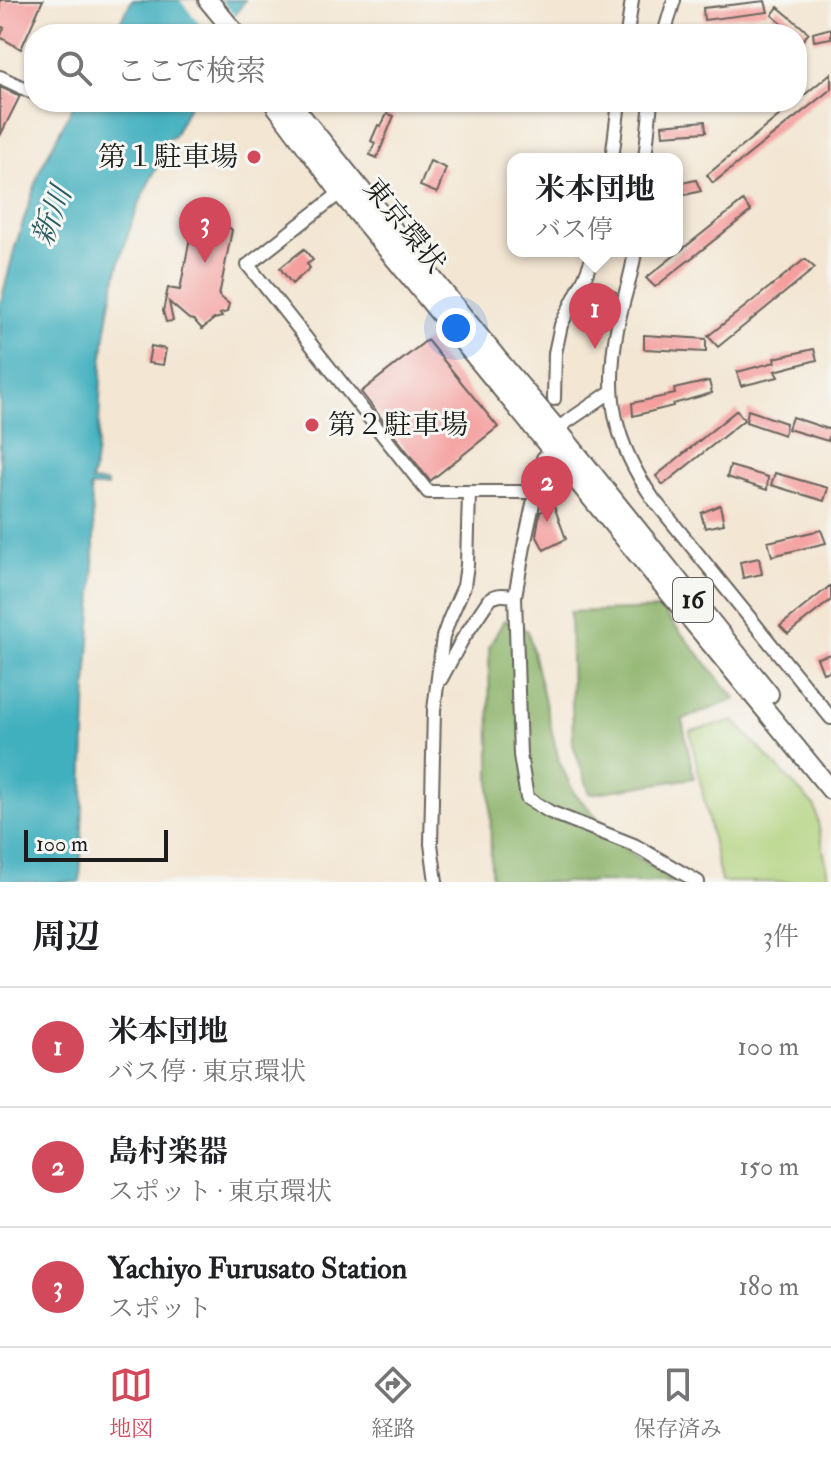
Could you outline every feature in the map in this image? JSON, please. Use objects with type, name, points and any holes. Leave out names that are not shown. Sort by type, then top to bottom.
[{"type":"highway","points":[[192,0],[212,24]]},
{"type":"highway","points":[[208,0],[228,24]]},
{"type":"highway","name":"東京環状","points":[[282,112],[831,771]]},
{"type":"highway","name":"東京環状","points":[[297,112],[347,187]]},
{"type":"highway","name":"東京環状","points":[[550,434],[831,790]]},
{"type":"street","points":[[628,24],[632,0]]},
{"type":"street","points":[[667,24],[674,0]]},
{"type":"street","points":[[0,77],[24,88]]},
{"type":"street","points":[[613,153],[618,112]]},
{"type":"street","points":[[646,153],[650,112]]},
{"type":"street","points":[[347,187],[248,265],[428,492],[536,492]]},
{"type":"street","points":[[554,399],[555,353],[561,325],[593,257]]},
{"type":"street","points":[[634,257],[612,359],[612,391],[618,431],[636,475],[831,718]]},
{"type":"street","points":[[550,434],[612,391]]},
{"type":"street","points":[[543,458],[515,596],[520,755],[527,798],[550,812],[634,845],[698,882]]},
{"type":"street","points":[[436,882],[431,844],[434,710],[443,637],[464,586],[469,493]]},
{"type":"street","points":[[437,690],[462,640],[488,601],[498,595],[515,596]]},
{"type":"green space","points":[[661,609],[736,699],[682,720],[694,778],[590,794],[573,744],[570,612]]},
{"type":"green space","points":[[504,620],[528,631],[559,761],[574,793],[632,854],[676,882],[494,882],[491,873],[489,647]]},
{"type":"green space","points":[[734,721],[815,807],[829,879],[816,882],[721,882],[690,731]]},
{"type":"water","points":[[132,0],[245,0],[229,24],[119,24]]},
{"type":"water","name":"新川","points":[[70,112],[186,112],[174,136],[167,140],[137,209],[115,280],[106,330],[97,450],[91,482],[107,483],[107,487],[90,487],[94,561],[80,882],[0,882],[0,305],[40,170]]},
{"type":"pier","points":[[180,0],[221,0],[237,19],[234,24],[200,24]]},
{"type":"building","points":[[0,0],[43,0],[32,24],[24,24],[21,49],[0,37],[4,28],[0,26]]},
{"type":"building","points":[[765,1],[768,12],[704,20],[703,8]]},
{"type":"building","points":[[778,7],[798,24],[782,24],[772,15]]},
{"type":"building","points":[[831,28],[831,38],[814,41],[813,33]]},
{"type":"building","points":[[831,73],[831,89],[807,108],[807,93]]},
{"type":"building","points":[[0,87],[20,96],[0,136]]},
{"type":"building","points":[[784,112],[802,112],[713,183],[707,175]]},
{"type":"building","points":[[387,114],[394,116],[377,158],[370,155],[375,143],[371,141]]},
{"type":"building","points":[[705,121],[706,132],[663,135],[662,125]]},
{"type":"building","points":[[430,161],[446,168],[437,193],[420,186]]},
{"type":"building","points":[[696,180],[701,191],[683,196],[683,183]]},
{"type":"building","points":[[743,201],[751,211],[655,287],[646,278],[672,257],[683,257],[683,249]]},
{"type":"building","points":[[218,219],[232,230],[219,296],[229,304],[227,312],[202,329],[169,302],[173,321],[166,322],[163,311],[168,288],[180,290],[193,222]]},
{"type":"building","points":[[304,249],[313,260],[307,264],[310,268],[292,284],[280,268]]},
{"type":"building","points":[[805,259],[815,268],[718,347],[708,336]]},
{"type":"building","points":[[607,289],[616,292],[614,304],[602,302]]},
{"type":"building","points":[[644,335],[706,339],[706,352],[644,349]]},
{"type":"building","points":[[427,340],[498,427],[430,481],[361,392]]},
{"type":"building","points":[[151,346],[166,349],[163,365],[148,363]]},
{"type":"building","points":[[814,349],[817,360],[775,371],[778,377],[741,386],[737,372],[775,362],[774,358]]},
{"type":"building","points":[[709,381],[712,393],[633,416],[632,403],[675,394],[674,389]]},
{"type":"building","points":[[737,410],[744,420],[663,485],[656,476]]},
{"type":"building","points":[[748,410],[786,423],[784,435],[746,422]]},
{"type":"building","points":[[792,417],[831,430],[828,441],[788,429]]},
{"type":"building","points":[[730,466],[768,477],[767,490],[727,477]]},
{"type":"building","points":[[775,473],[828,488],[824,501],[771,485]]},
{"type":"building","points":[[720,505],[724,524],[705,528],[701,513]]},
{"type":"building","points":[[554,506],[566,539],[544,550],[536,535],[540,512]]},
{"type":"building","points":[[821,530],[826,543],[772,556],[768,542]]},
{"type":"building","points":[[759,558],[762,574],[743,578],[740,562]]},
{"type":"building","points":[[831,585],[831,600],[788,634],[780,626]]},
{"type":"building","points":[[831,654],[831,671],[823,673],[817,658]]},
{"type":"place","name":"第１駐車場","points":[[254,157]]},
{"type":"place","name":"Yachiyo Furusato Station","points":[[205,263]]},
{"type":"place","name":"米本団地","points":[[595,349]]},
{"type":"place","name":"第２駐車場","points":[[312,425]]},
{"type":"place","name":"島村楽器","points":[[547,522]]}]
